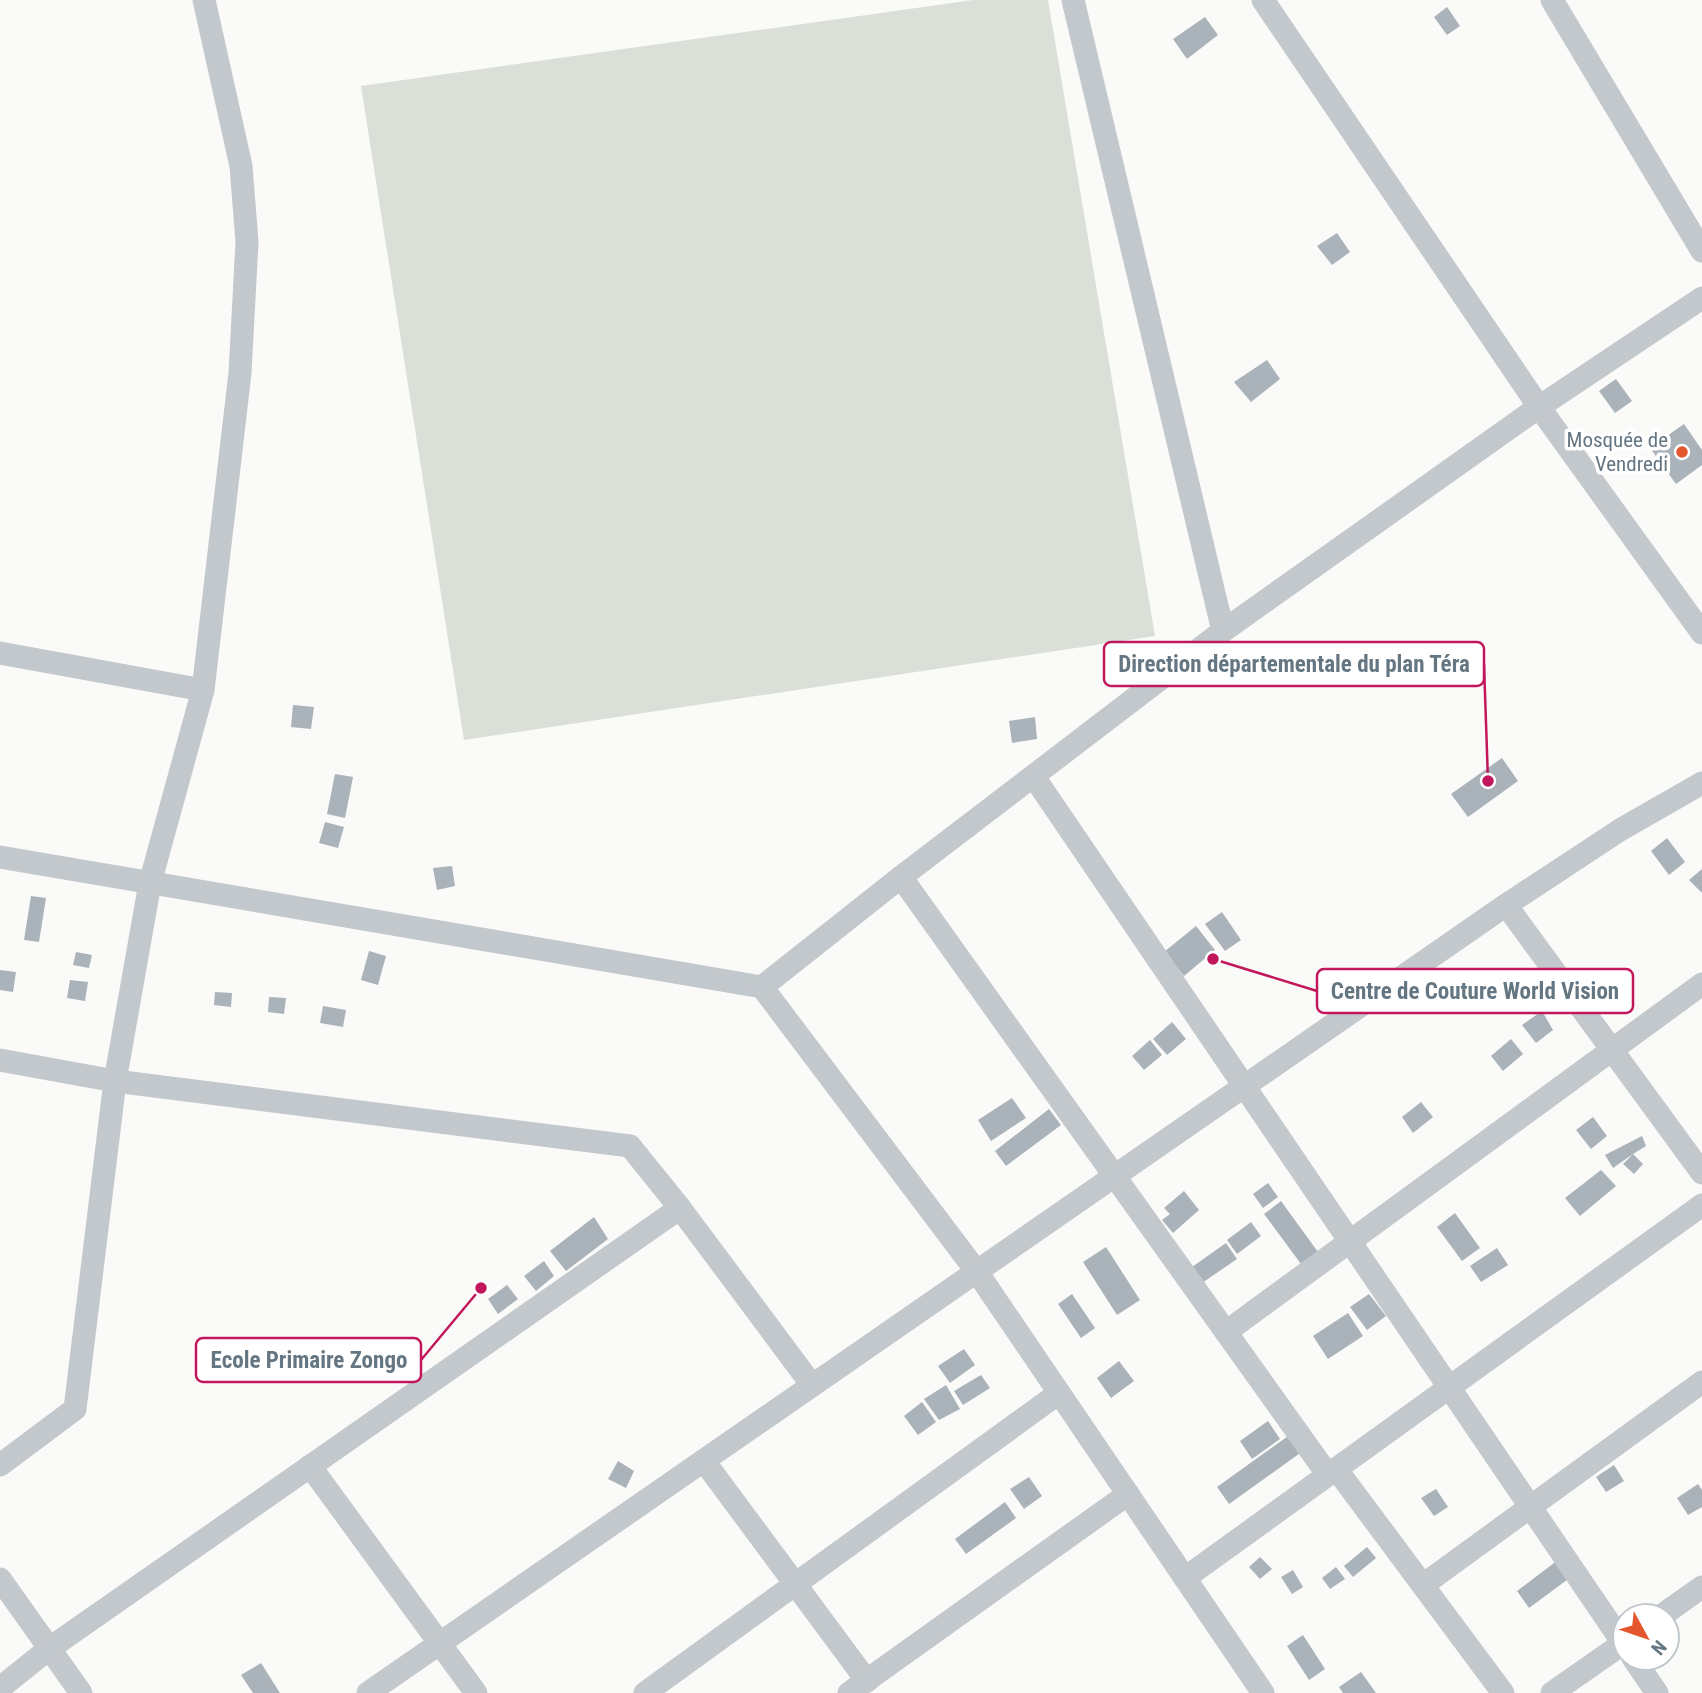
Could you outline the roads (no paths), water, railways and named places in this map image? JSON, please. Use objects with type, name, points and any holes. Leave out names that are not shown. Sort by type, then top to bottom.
[{"type":"street","points":[[0,1465],[75,1409],[115,1081],[150,883],[203,690],[240,373],[247,242],[241,166],[204,0]]},
{"type":"street","points":[[1073,0],[1223,631]]},
{"type":"street","points":[[1263,0],[1539,407],[1702,633]]},
{"type":"street","points":[[1552,0],[1702,251]]},
{"type":"street","points":[[762,987],[901,877],[1223,631],[1539,407],[1702,298]]},
{"type":"street","points":[[0,653],[203,690]]},
{"type":"street","points":[[1034,777],[1611,1624]]},
{"type":"street","points":[[368,1693],[1506,905],[1620,830],[1702,783]]},
{"type":"street","points":[[0,857],[762,987],[976,1272],[1263,1693]]},
{"type":"street","points":[[901,877],[1226,1332],[1332,1473],[1423,1585],[1503,1693]]},
{"type":"street","points":[[1506,905],[1702,1173]]},
{"type":"street","points":[[1226,1332],[1702,984]]},
{"type":"street","points":[[0,1060],[115,1081],[630,1146],[680,1208],[812,1385]]},
{"type":"street","points":[[1185,1578],[1702,1205]]},
{"type":"street","points":[[0,1688],[50,1648],[680,1208]]},
{"type":"street","points":[[1423,1585],[1702,1382]]},
{"type":"street","points":[[645,1693],[1059,1393]]},
{"type":"street","points":[[704,1461],[795,1584],[858,1687],[1128,1494]]},
{"type":"street","points":[[310,1466],[475,1693]]},
{"type":"street","points":[[0,1579],[81,1693]]},
{"type":"street","points":[[1681,1602],[1702,1587]]},
{"type":"street","points":[[1552,1693],[1611,1657]]},
{"type":"street","points":[[1643,1672],[1657,1693]]},
{"type":"place","name":"Mosquée de Vendredi","points":[[1682,452]]},
{"type":"place","name":"Direction départementale du plan Téra","points":[[1488,781]]},
{"type":"place","name":"Centre de Couture World Vision","points":[[1213,959]]},
{"type":"place","name":"Ecole Primaire Zongo","points":[[481,1288]]}]
